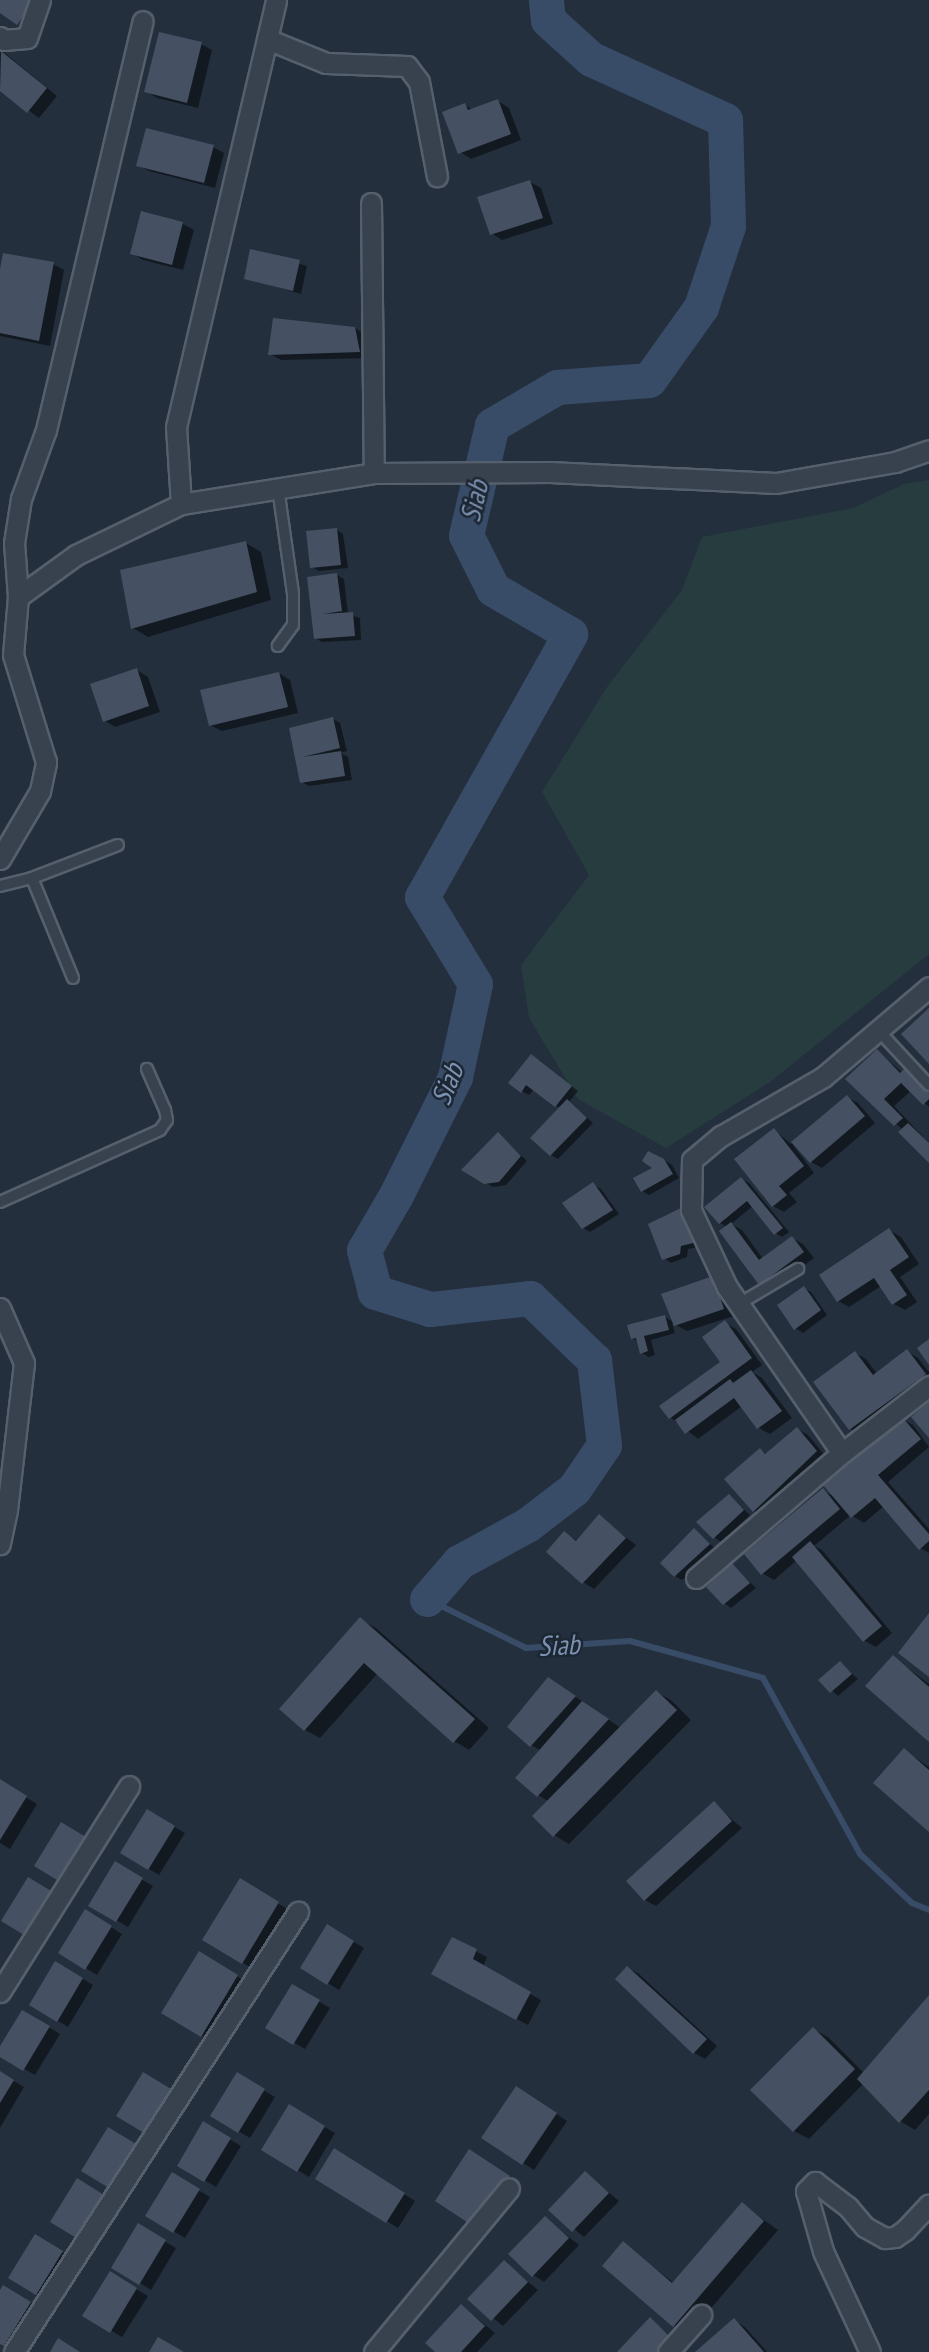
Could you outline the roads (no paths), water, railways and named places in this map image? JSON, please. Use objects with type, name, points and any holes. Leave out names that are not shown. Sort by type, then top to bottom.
[{"type":"street","points":[[0,37],[4,40],[27,38],[40,0]]},
{"type":"street","points":[[181,504],[176,427],[276,0]]},
{"type":"street","points":[[0,859],[6,832],[40,791],[46,762],[13,655],[18,597],[14,543],[21,499],[46,430],[143,22]]},
{"type":"street","points":[[267,39],[326,63],[407,66],[419,82],[437,176]]},
{"type":"street","points":[[371,202],[374,473]]},
{"type":"street","points":[[18,597],[76,555],[181,504],[278,487],[398,472],[550,472],[776,483],[895,462],[929,450]]},
{"type":"street","points":[[842,1453],[727,1287],[691,1210],[692,1160],[721,1136],[824,1077],[929,987]]},
{"type":"street","points":[[0,1308],[24,1363],[0,1544]]},
{"type":"street","points":[[696,1578],[842,1453],[929,1386]]},
{"type":"street","points":[[0,1992],[129,1786]]},
{"type":"street","points":[[14,2352],[298,1912]]},
{"type":"street","points":[[870,2352],[823,2251],[806,2191],[815,2182],[848,2207],[865,2227],[885,2238],[895,2237],[905,2230],[929,2204]]},
{"type":"street","points":[[374,2352],[509,2188]]},
{"type":"street","points":[[668,2352],[701,2315]]},
{"type":"lane","points":[[278,487],[293,594],[293,625],[278,646]]},
{"type":"lane","points":[[0,886],[32,878],[118,845]]},
{"type":"lane","points":[[32,878],[73,978]]},
{"type":"lane","points":[[878,1030],[929,1085]]},
{"type":"lane","points":[[0,1202],[160,1130],[167,1120],[165,1110],[147,1069]]},
{"type":"lane","points":[[739,1304],[798,1269]]},
{"type":"waterway","name":"Siab","points":[[427,1599],[459,1562],[527,1525],[574,1489],[604,1445],[594,1360],[530,1298],[430,1309],[375,1292],[364,1250],[396,1195],[455,1077],[475,984],[422,897],[570,634],[493,589],[466,535],[492,425],[557,387],[649,380],[701,307],[728,226],[725,120],[591,59],[548,20],[546,0]]},
{"type":"waterway","name":"Siab","points":[[427,1599],[526,1648],[630,1641],[763,1678],[860,1854],[912,1903],[929,1910]]}]
